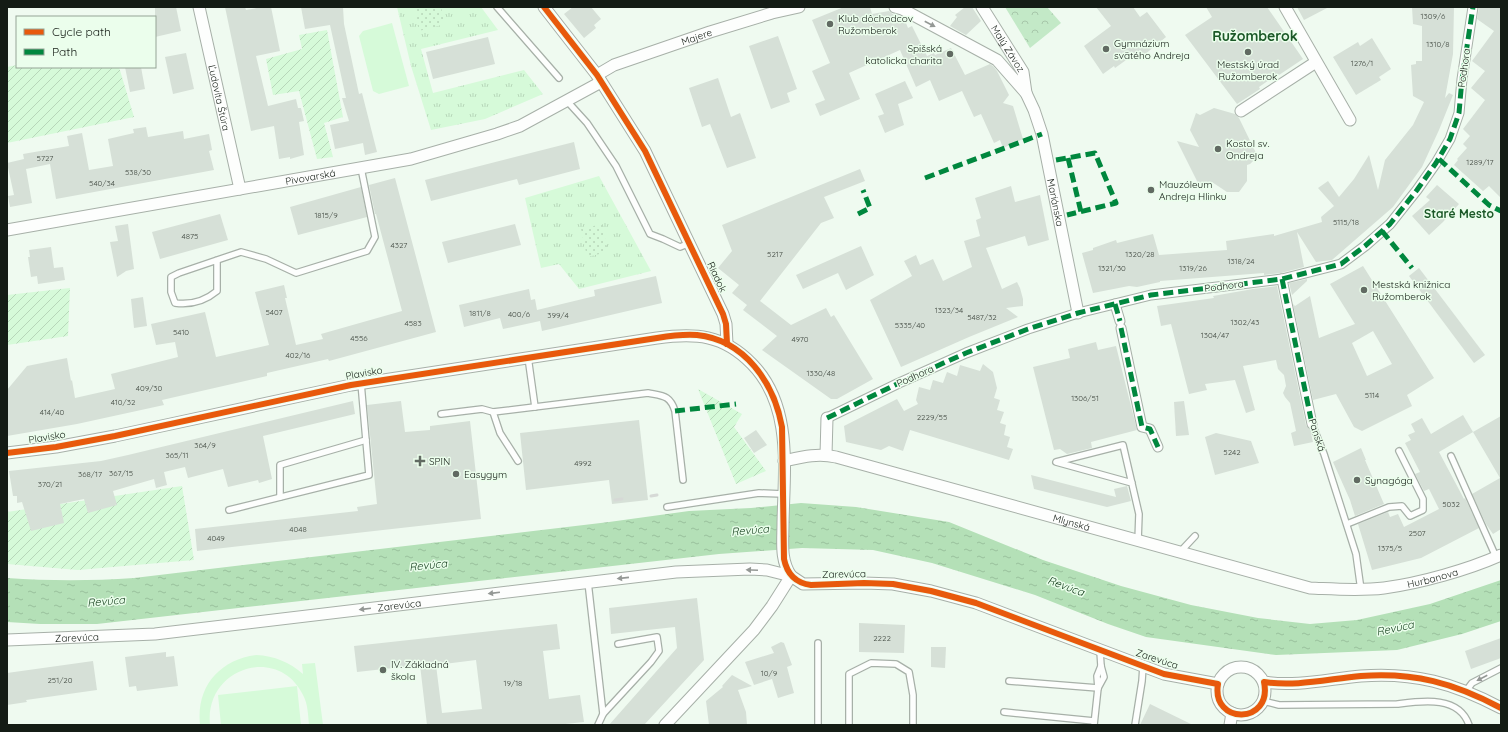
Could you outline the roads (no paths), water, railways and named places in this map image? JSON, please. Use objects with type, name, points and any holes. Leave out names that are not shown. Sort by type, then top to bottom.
[{"type":"street","name":"Ľudovíta Štúra","points":[[199,7],[240,189]]},
{"type":"street","name":"Riadok","points":[[544,7],[599,79],[645,151],[723,314],[726,324],[727,344]]},
{"type":"street","name":"Majere","points":[[599,79],[614,65],[687,39],[772,13],[799,7]]},
{"type":"street","points":[[895,7],[902,9],[997,60],[1026,93]]},
{"type":"street","name":"Malý Závoz","points":[[982,7],[1023,72],[1026,93]]},
{"type":"street","points":[[1285,7],[1350,120]]},
{"type":"street","name":"Podhora","points":[[827,418],[899,383],[966,353],[1028,329],[1078,314],[1151,295],[1282,279],[1341,264],[1365,246],[1390,224],[1417,190],[1436,163],[1450,139],[1459,113],[1462,79],[1473,7]]},
{"type":"street","points":[[1241,111],[1316,62]]},
{"type":"street","name":"Pivovarská","points":[[7,230],[411,159],[520,126],[567,100],[599,79]]},
{"type":"street","name":"Mariánska","points":[[1026,93],[1034,110],[1042,134],[1078,314]]},
{"type":"street","name":"Panská","points":[[1282,279],[1312,424]]},
{"type":"street","points":[[1115,304],[1142,427],[1150,429],[1158,448]]},
{"type":"street","name":"Plavisko","points":[[7,453],[56,447],[115,436],[361,383],[528,357],[683,335],[696,335],[713,338],[727,344]]},
{"type":"street","points":[[665,725],[754,630],[772,606],[791,576],[786,568],[783,552],[784,461],[780,412],[770,388],[750,361],[727,344]]},
{"type":"street","points":[[826,455],[827,418]]},
{"type":"street","name":"Mlynská","points":[[784,461],[809,455],[826,455],[1310,588],[1361,590]]},
{"type":"street","name":"Hurbanova","points":[[1361,590],[1384,588],[1430,578],[1484,562],[1498,556]]},
{"type":"street","name":"Zarevúca","points":[[7,640],[155,634],[676,572],[743,569],[767,570],[791,576],[803,584],[811,585],[864,583],[893,584],[931,591],[976,603],[1164,674],[1218,684]]},
{"type":"street","points":[[1235,667],[1250,668],[1254,670],[1264,682],[1265,695],[1263,701],[1256,710],[1250,714],[1238,715],[1232,713],[1227,710],[1218,696],[1218,684],[1220,679],[1226,672],[1235,667]]},
{"type":"street","points":[[1264,682],[1293,684],[1362,676],[1394,676],[1433,680],[1466,691],[1501,708]]},
{"type":"street","points":[[1230,725],[1232,713]]},
{"type":"lane","points":[[497,7],[559,78]]},
{"type":"lane","points":[[567,100],[588,123],[616,166],[650,234],[680,247],[690,243]]},
{"type":"lane","points":[[217,260],[217,291],[208,299],[184,304],[175,303],[172,292],[171,277],[179,273],[217,260],[242,252],[266,259],[296,273],[367,251],[374,237],[361,168]]},
{"type":"lane","points":[[528,357],[535,407]]},
{"type":"lane","points":[[229,510],[369,475],[361,383]]},
{"type":"lane","points":[[441,414],[482,409],[493,412],[648,393],[666,396],[673,404],[675,411],[683,480]]},
{"type":"lane","points":[[493,412],[500,433],[518,461]]},
{"type":"lane","name":"Panská","points":[[1312,424],[1356,554],[1361,590]]},
{"type":"lane","points":[[280,497],[280,465],[366,440]]},
{"type":"lane","points":[[1132,482],[1056,462],[1123,445],[1132,482],[1139,514],[1138,541]]},
{"type":"lane","points":[[1347,524],[1389,507],[1402,506],[1410,516],[1424,510],[1423,498],[1399,451]]},
{"type":"lane","points":[[1451,456],[1498,556]]},
{"type":"lane","points":[[667,506],[759,493],[783,499]]},
{"type":"lane","points":[[1180,552],[1196,536]]},
{"type":"lane","points":[[588,582],[602,714]]},
{"type":"lane","points":[[598,725],[602,714],[651,662],[659,651],[656,637],[618,644]]},
{"type":"lane","points":[[818,643],[818,725]]},
{"type":"lane","points":[[1004,712],[1094,723],[1098,688],[1097,676],[1101,666],[1100,651]]},
{"type":"lane","points":[[849,725],[849,674],[871,663],[896,664],[909,672],[913,695],[913,725]]},
{"type":"lane","points":[[1135,725],[1143,666]]},
{"type":"lane","points":[[1466,691],[1472,683],[1501,668]]},
{"type":"lane","points":[[1008,682],[1098,688]]},
{"type":"lane","points":[[1263,701],[1279,705],[1397,704],[1423,701],[1441,702],[1453,706],[1463,714],[1469,725]]},
{"type":"water","name":"Revúca","points":[[801,503],[856,507],[949,522],[1043,560],[1121,586],[1191,605],[1258,618],[1310,624],[1357,620],[1430,604],[1501,580],[1501,621],[1462,634],[1397,650],[1276,655],[1146,637],[1108,624],[1035,595],[932,563],[873,550],[802,548],[719,554],[97,624],[40,624],[7,622],[7,578],[39,580],[102,580],[134,578],[609,522],[689,511],[751,508]]},
{"type":"railway","points":[[651,496],[657,495]]},
{"type":"railway","points":[[615,500],[622,499]]},
{"type":"place","name":"Klub dôchodcov Ružomberok","points":[[830,24]]},
{"type":"place","name":"Gymnázium svätého Andreja","points":[[1106,49]]},
{"type":"place","name":"Mestský úrad Ružomberok","points":[[1248,52]]},
{"type":"place","name":"Spišská katolicka charita","points":[[950,54]]},
{"type":"place","name":"Kostol sv. Ondreja","points":[[1218,149]]},
{"type":"place","name":"Mauzóleum Andreja Hlinku","points":[[1151,190]]},
{"type":"place","name":"Mestská knižnica Ružomberok","points":[[1364,290]]},
{"type":"place","name":"SPIN","points":[[420,461]]},
{"type":"place","name":"Easygym","points":[[456,474]]},
{"type":"place","name":"Synagóga","points":[[1357,480]]},
{"type":"place","name":"IV. Základná škola","points":[[383,670]]},
{"type":"district","name":"Ružomberok","points":[[1255,36]]},
{"type":"district","name":"Staré Mesto","points":[[1459,213]]}]
